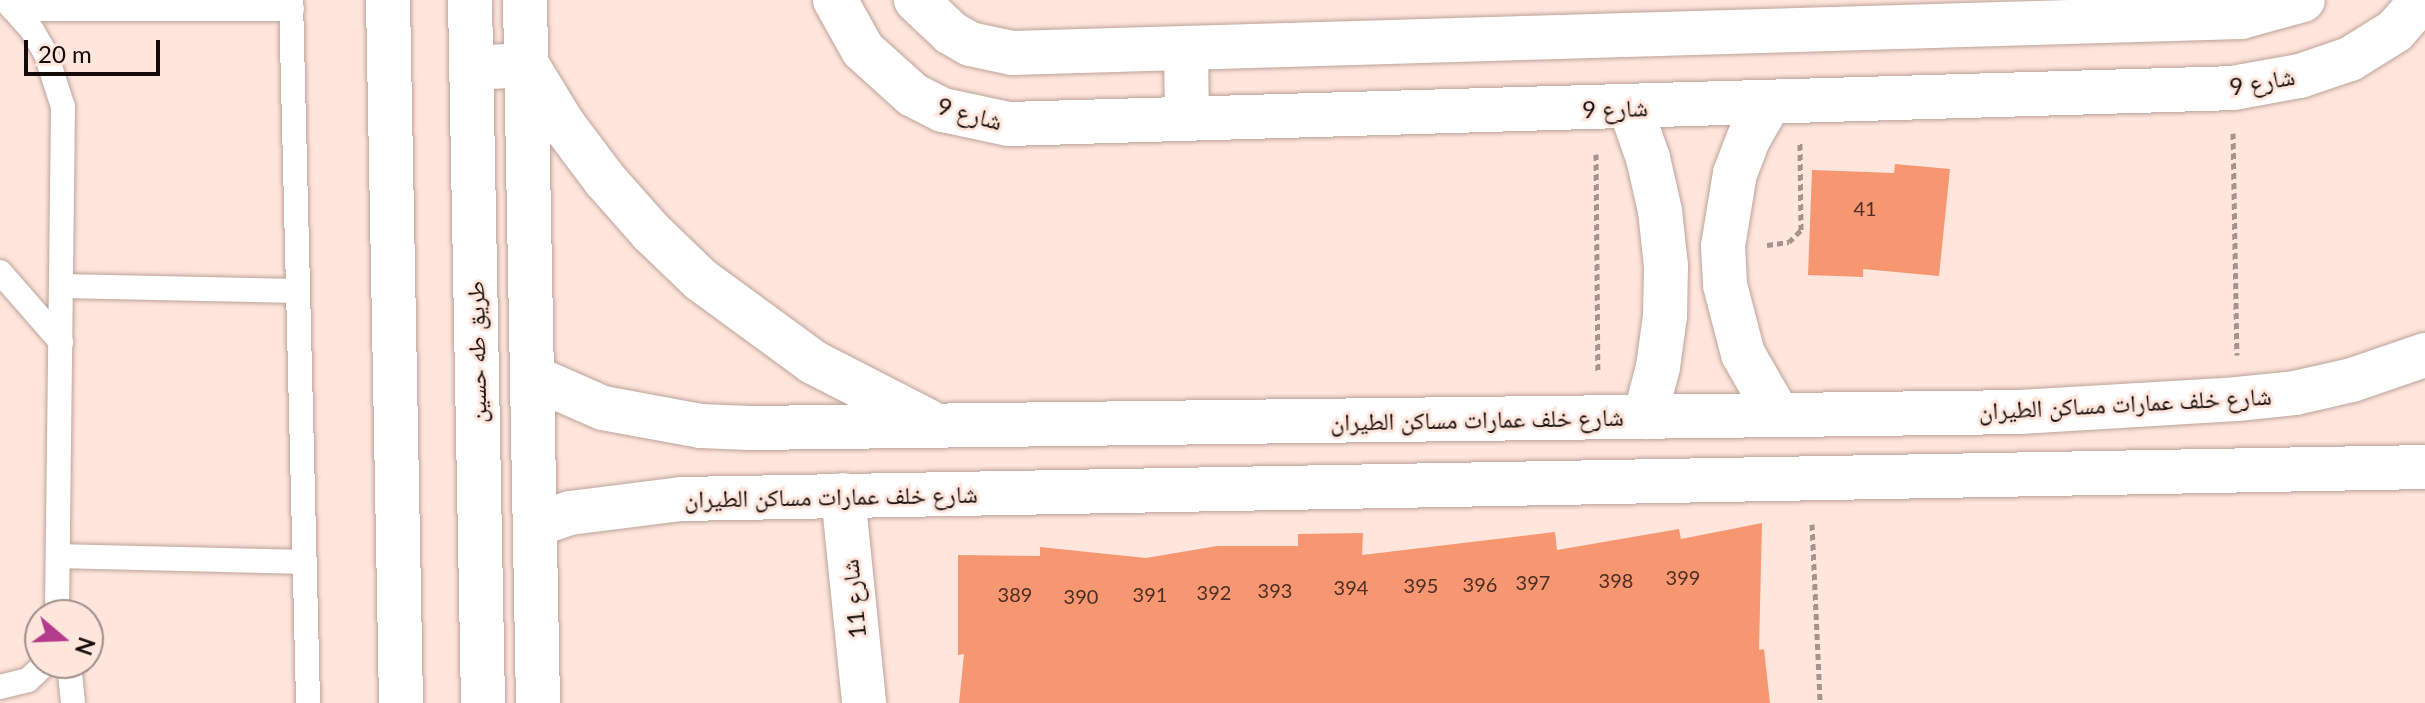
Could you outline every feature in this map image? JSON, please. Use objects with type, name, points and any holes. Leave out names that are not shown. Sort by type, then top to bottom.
[{"type":"street","points":[[388,0],[401,703]]},
{"type":"street","name":"طريق طه حسين","points":[[470,0],[483,703]]},
{"type":"street","points":[[525,0],[538,703]]},
{"type":"street","name":"شارع 9","points":[[835,0],[863,50],[886,74],[913,95],[943,110],[1009,124],[2233,88],[2300,76],[2350,59],[2395,31],[2422,0]]},
{"type":"street","points":[[916,0],[951,33],[990,50],[1012,53],[2241,17],[2303,0]]},
{"type":"street","points":[[1186,48],[1187,119]]},
{"type":"street","points":[[471,68],[527,65]]},
{"type":"street","points":[[527,65],[563,124],[605,180],[651,232],[701,280],[756,324],[813,362],[874,397],[937,426]]},
{"type":"street","points":[[1778,415],[1743,354],[1725,285],[1723,246],[1735,173],[1749,137],[1784,103]]},
{"type":"street","points":[[1612,108],[1648,158],[1660,211],[1666,266],[1665,316],[1658,367],[1645,417]]},
{"type":"street","name":"شارع خلف عمارات مساكن الطيران","points":[[532,377],[603,408],[701,426],[937,426],[2020,412],[2237,399],[2352,380],[2425,355]]},
{"type":"street","points":[[750,428],[751,498]]},
{"type":"street","name":"شارع خلف عمارات مساكن الطيران","points":[[535,525],[570,513],[625,506],[843,495],[2425,467]]},
{"type":"street","name":"شارع 11","points":[[843,495],[864,703]]},
{"type":"lane","points":[[9,5],[292,4],[308,703]]},
{"type":"lane","points":[[9,5],[46,54],[63,107],[57,599]]},
{"type":"lane","points":[[0,272],[61,342]]},
{"type":"lane","points":[[62,286],[298,291]]},
{"type":"lane","points":[[58,556],[305,562]]},
{"type":"lane","points":[[0,687],[29,679]]},
{"type":"lane","points":[[71,679],[73,703]]},
{"type":"path","points":[[2233,88],[2237,399]]},
{"type":"path","points":[[1723,246],[1782,245],[1801,230],[1784,103]]},
{"type":"path","points":[[1599,417],[1612,108]]},
{"type":"path","points":[[1810,478],[1820,703]]},
{"type":"building","points":[[1895,164],[1950,169],[1939,276],[1863,269],[1863,277],[1808,275],[1812,170],[1894,173]]},
{"type":"building","points":[[1762,523],[1759,650],[1764,649],[1770,703],[959,703],[964,654],[958,655],[958,555],[1040,556],[1040,547],[1146,558],[1217,546],[1298,546],[1298,534],[1363,533],[1362,555],[1555,532],[1557,550],[1679,529],[1681,539]]}]
